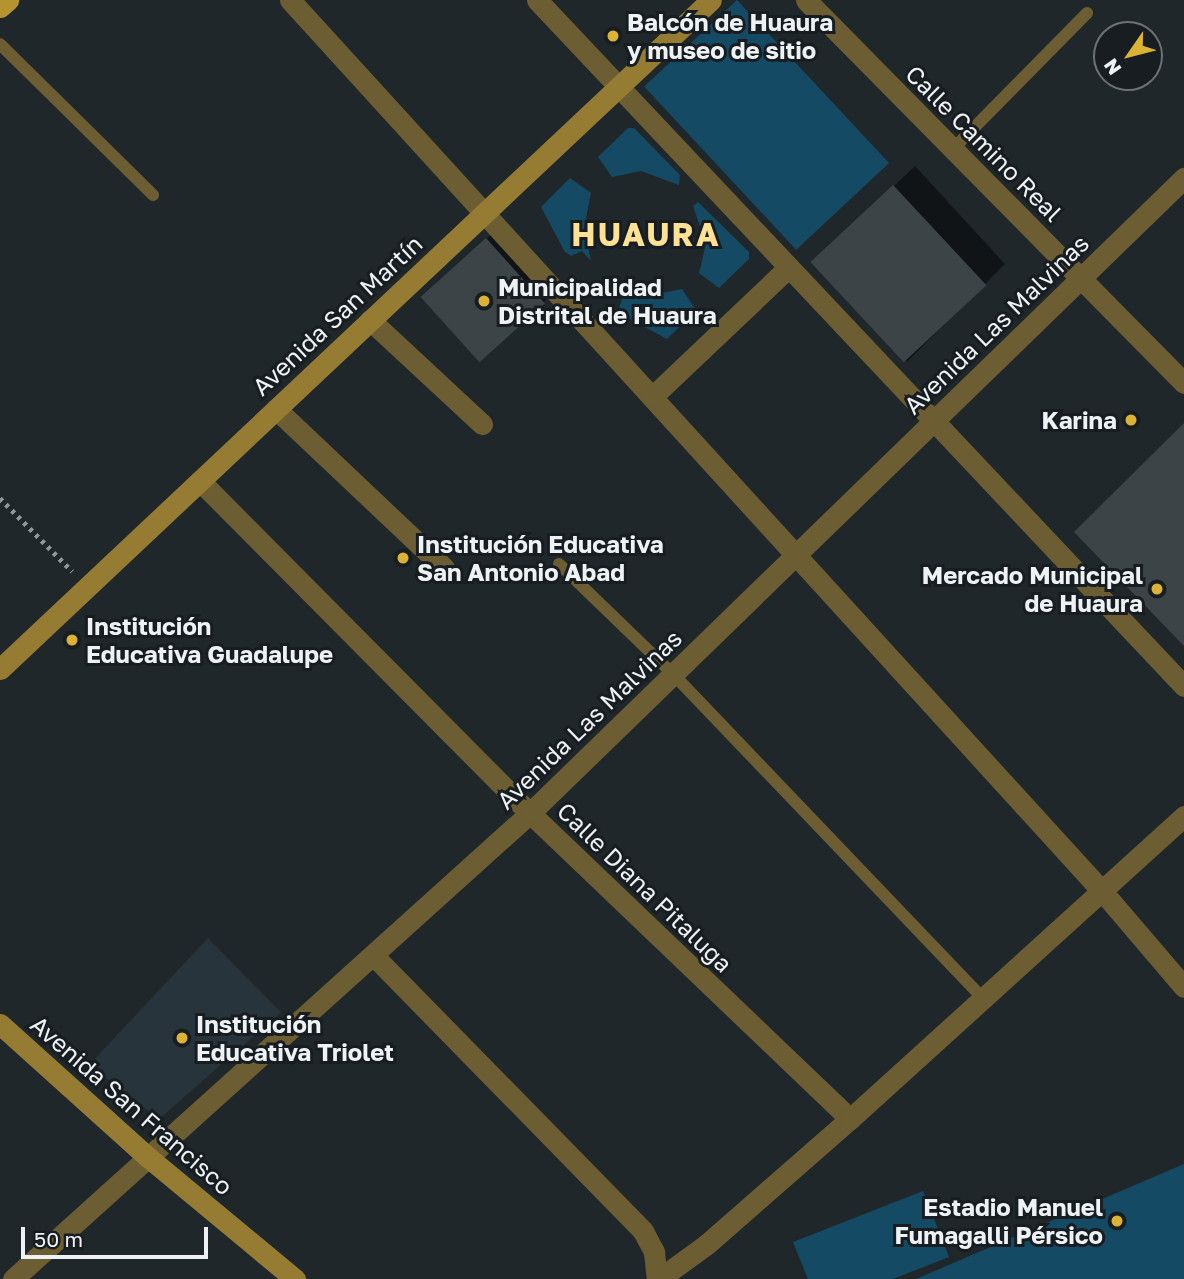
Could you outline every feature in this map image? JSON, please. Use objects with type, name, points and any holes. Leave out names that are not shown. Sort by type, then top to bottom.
[{"type":"main road","points":[[0,7],[8,0]]},
{"type":"main road","name":"Avenida San Martín","points":[[0,669],[711,0]]},
{"type":"main road","name":"Avenida San Francisco","points":[[0,1024],[149,1158],[295,1279]]},
{"type":"street","points":[[290,0],[1102,891],[1184,987]]},
{"type":"street","points":[[537,0],[932,423],[1184,686]]},
{"type":"street","name":"Calle Camino Real","points":[[806,0],[1184,383]]},
{"type":"street","name":"Avenida Las Malvinas","points":[[13,1279],[530,813],[1184,178]]},
{"type":"street","points":[[652,397],[788,269]]},
{"type":"street","points":[[370,320],[482,424]]},
{"type":"street","points":[[276,409],[444,568]]},
{"type":"street","name":"Calle Diana Pitaluga","points":[[200,481],[530,813],[850,1119]]},
{"type":"street","points":[[373,955],[643,1231],[654,1252],[658,1279],[707,1244],[850,1119],[1184,817]]},
{"type":"lane","points":[[953,149],[1087,13]]},
{"type":"lane","points":[[0,44],[153,195]]},
{"type":"lane","points":[[559,564],[673,674],[983,998]]},
{"type":"path","points":[[0,498],[87,587]]},
{"type":"shaded area","points":[[737,0],[889,163],[796,250],[644,87]]},
{"type":"shaded area","points":[[628,128],[634,128],[680,175],[679,185],[641,171],[612,177],[598,157]]},
{"type":"shaded area","points":[[570,178],[591,193],[584,228],[591,261],[582,251],[571,256],[565,252],[541,207]]},
{"type":"shaded area","points":[[698,202],[749,252],[749,259],[719,288],[699,273],[706,244],[693,206]]},
{"type":"shaded area","points":[[617,285],[627,292],[647,296],[682,289],[696,310],[667,339],[622,315],[619,308],[623,297],[614,287]]},
{"type":"shaded area","name":"Institución Educativa Triolet","points":[[208,938],[281,1012],[159,1119],[89,1065]]},
{"type":"shaded area","name":"Estadio Manuel Fumagalli Pérsico","points":[[1184,1164],[1184,1279],[916,1279]]},
{"type":"shaded area","points":[[923,1191],[949,1257],[893,1279],[808,1279],[793,1242]]},
{"type":"building","points":[[893,185],[986,285],[904,362],[810,262]]},
{"type":"building","name":"Municipalidad Distrital de Huaura","points":[[486,238],[545,303],[479,362],[421,297]]},
{"type":"building","name":"Mercado Municipal de Huaura","points":[[1184,423],[1184,646],[1074,532]]},
{"type":"place","name":"Balcón de Huaura y museo de sitio","points":[[613,36]]},
{"type":"place","name":"Municipalidad Distrital de Huaura","points":[[484,301]]},
{"type":"place","name":"Karina","points":[[1131,420]]},
{"type":"place","name":"Institución Educativa San Antonio Abad","points":[[403,558]]},
{"type":"place","name":"Mercado Municipal de Huaura","points":[[1157,589]]},
{"type":"place","name":"Institución Educativa Guadalupe","points":[[72,640]]},
{"type":"place","name":"Institución Educativa Triolet","points":[[182,1038]]},
{"type":"place","name":"Estadio Manuel Fumagalli Pérsico","points":[[1117,1221]]},
{"type":"district","name":"HUAURA","points":[[646,234]]}]
